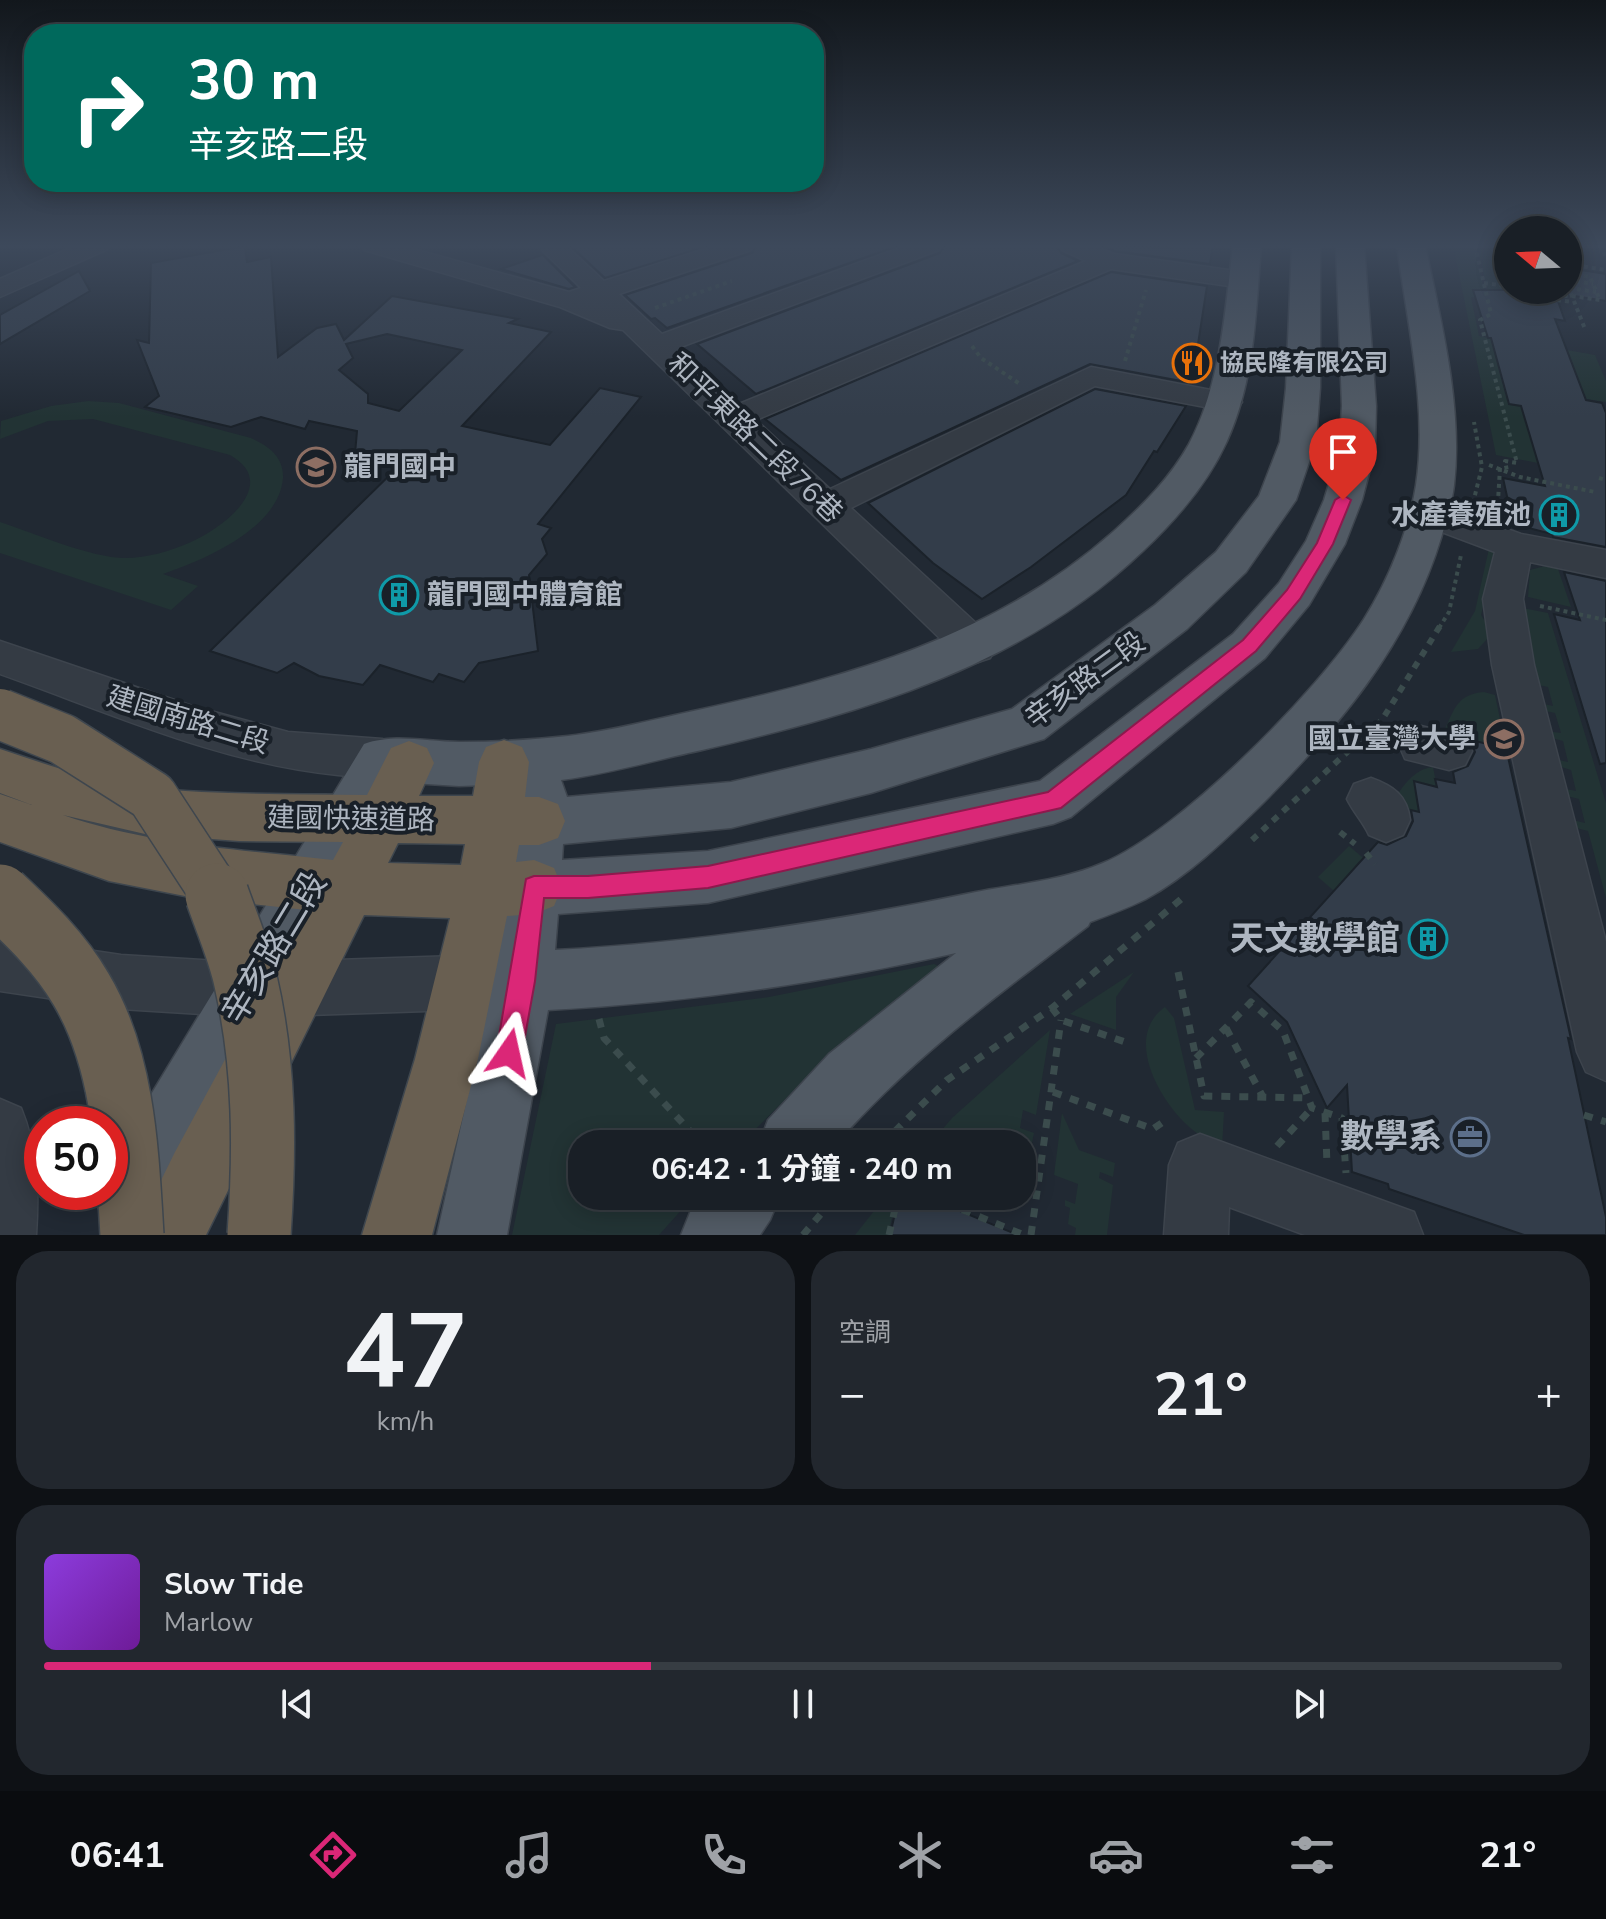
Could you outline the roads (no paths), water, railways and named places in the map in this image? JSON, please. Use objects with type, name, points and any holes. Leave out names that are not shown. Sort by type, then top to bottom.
[{"type":"highway","points":[[0,714],[62,739],[152,796],[216,891],[246,981],[261,1074],[264,1168],[259,1235]]},
{"type":"highway","points":[[397,1235],[426,1139],[494,982],[509,890],[524,760]]},
{"type":"highway","name":"建國快速道路","points":[[0,771],[56,791],[145,811],[239,817],[518,820]]},
{"type":"highway","points":[[0,818],[109,856],[190,871],[331,886],[509,890]]},
{"type":"highway","points":[[0,896],[47,941],[90,1005],[112,1073],[127,1149],[132,1235]]},
{"type":"highway","points":[[169,1235],[239,1093],[274,989]]},
{"type":"main road","points":[[396,761],[524,760],[588,755],[786,711],[869,689],[975,647],[1014,626],[1092,573],[1159,515],[1194,467],[1215,430],[1226,402],[1241,303]]},
{"type":"main road","name":"辛亥路二段","points":[[518,820],[586,820],[731,805],[871,771],[1027,725],[1171,617],[1231,562],[1277,500],[1298,442],[1305,303]]},
{"type":"main road","points":[[509,890],[708,877],[1053,801],[1249,646],[1294,594],[1325,544],[1343,500],[1357,450],[1359,406],[1353,303]]},
{"type":"main road","points":[[472,1235],[494,982],[589,979],[760,963],[922,933],[1081,897],[1142,872],[1277,757],[1378,638],[1409,577],[1435,487],[1438,450],[1419,303]]},
{"type":"main road","name":"辛亥路二段","points":[[108,1235],[144,1165],[274,989],[396,761]]},
{"type":"main road","points":[[805,1130],[852,1077],[956,989],[1081,897]]},
{"type":"main road","points":[[716,1235],[735,1210]]},
{"type":"street","points":[[574,303],[642,331],[737,303]]},
{"type":"street","name":"和平東路二段76巷","points":[[612,303],[975,647]]},
{"type":"street","points":[[734,418],[1011,303]]},
{"type":"street","points":[[826,505],[1091,376],[1226,402]]},
{"type":"street","points":[[1428,513],[1513,544],[1606,564]]},
{"type":"street","points":[[1513,544],[1503,599],[1513,665],[1606,1052]]},
{"type":"street","name":"建國南路二段","points":[[0,657],[192,724],[288,751],[396,761]]},
{"type":"street","points":[[0,964],[121,982],[274,989],[494,982]]},
{"type":"street","points":[[0,1129],[8,1186],[4,1235]]},
{"type":"street","points":[[1196,1235],[1200,1165],[1356,1210]]},
{"type":"place","name":"協民隆有限公司","points":[[1192,363]]},
{"type":"place","name":"龍門國中","points":[[316,467]]},
{"type":"place","name":"水產養殖池","points":[[1559,515]]},
{"type":"place","name":"龍門國中體育館","points":[[399,595]]},
{"type":"place","name":"國立臺灣大學","points":[[1504,739]]},
{"type":"place","name":"天文數學館","points":[[1428,939]]},
{"type":"place","name":"數學系","points":[[1470,1137]]}]
